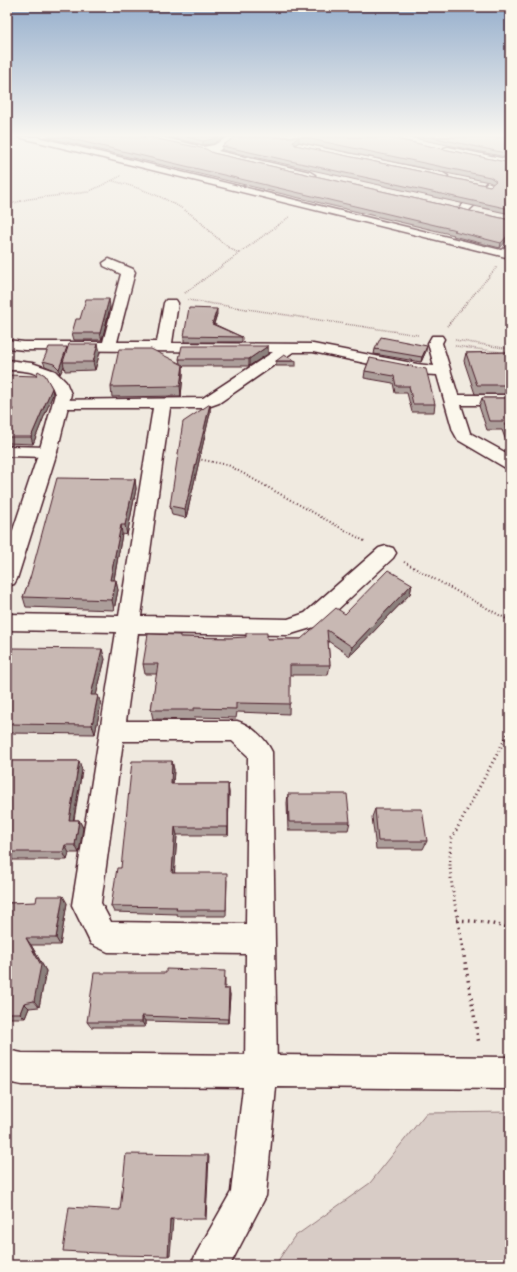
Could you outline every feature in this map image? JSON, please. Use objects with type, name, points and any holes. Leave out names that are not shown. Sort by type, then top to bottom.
[{"type":"street","points":[[265,196],[509,253]]},
{"type":"street","points":[[476,196],[460,209],[479,213]]},
{"type":"street","points":[[305,206],[316,198]]},
{"type":"street","points":[[109,263],[128,272],[109,346]]},
{"type":"street","points":[[164,347],[175,300]]},
{"type":"street","points":[[437,340],[443,371],[453,400],[461,431],[464,436],[510,463]]},
{"type":"street","points":[[7,344],[16,346],[313,348],[417,368],[443,371]]},
{"type":"street","points":[[61,404],[194,404],[210,402],[291,347]]},
{"type":"street","points":[[7,365],[37,368],[50,375],[62,388],[61,404],[48,452],[10,558],[7,579]]},
{"type":"street","points":[[453,400],[510,400]]},
{"type":"street","points":[[162,404],[86,905],[101,934],[108,937],[261,939]]},
{"type":"street","points":[[7,451],[48,452]]},
{"type":"street","points":[[7,622],[288,627],[313,619],[386,553]]},
{"type":"street","points":[[113,731],[237,731],[260,752],[261,1070],[248,1196],[210,1265]]},
{"type":"street","points":[[7,1066],[22,1069],[497,1073]]},
{"type":"path","points":[[7,205],[28,199],[51,196]]},
{"type":"path","points":[[162,196],[201,222],[219,239],[239,254]]},
{"type":"path","points":[[175,300],[305,206]]},
{"type":"path","points":[[437,340],[509,253]]},
{"type":"path","points":[[175,300],[437,340],[510,349]]},
{"type":"path","points":[[437,340],[502,353]]},
{"type":"path","points":[[154,458],[205,459],[221,463],[510,621]]},
{"type":"path","points":[[497,1073],[457,920],[450,877],[449,853],[452,838],[510,730]]},
{"type":"path","points":[[457,920],[484,922],[510,928]]},
{"type":"shaded area","points":[[510,1112],[510,1265],[275,1265],[294,1237],[370,1183],[426,1113]]},
{"type":"building","points":[[314,196],[405,196],[510,220],[510,233],[501,243],[454,231],[456,230]]},
{"type":"building","points":[[452,196],[510,196],[510,209]]},
{"type":"building","points":[[86,299],[109,299],[100,333],[72,333],[76,319],[80,319]]},
{"type":"building","points":[[189,308],[217,309],[212,324],[242,337],[184,336]]},
{"type":"building","points":[[381,337],[427,346],[422,357],[375,349]]},
{"type":"building","points":[[69,344],[98,344],[93,362],[63,362]]},
{"type":"building","points":[[182,346],[268,346],[249,359],[179,359]]},
{"type":"building","points":[[49,347],[67,347],[59,369],[54,364],[43,361]]},
{"type":"building","points":[[119,349],[151,349],[183,365],[180,386],[111,387]]},
{"type":"building","points":[[510,352],[510,385],[477,385],[466,353]]},
{"type":"building","points":[[284,355],[296,361],[276,361]]},
{"type":"building","points":[[370,358],[426,369],[435,404],[413,404],[409,386],[396,386],[394,376],[365,371]]},
{"type":"building","points":[[38,371],[45,375],[52,388],[31,437],[7,437],[7,425],[14,409],[7,412],[7,375],[36,376]]},
{"type":"building","points":[[482,398],[510,398],[510,436],[504,421],[489,421]]},
{"type":"building","points":[[210,404],[185,509],[170,506],[183,422]]},
{"type":"building","points":[[57,478],[135,479],[125,525],[121,525],[110,580],[116,580],[112,600],[23,597],[30,578]]},
{"type":"building","points":[[388,570],[412,584],[352,647],[327,630],[330,665],[290,665],[290,704],[236,703],[236,709],[194,708],[194,710],[151,710],[158,664],[143,664],[148,634],[180,635],[180,637],[229,638],[246,637],[246,633],[267,633],[267,639],[301,639],[336,608],[345,614]]},
{"type":"building","points":[[12,648],[102,649],[91,695],[98,695],[92,725],[7,724],[7,667]]},
{"type":"building","points":[[7,761],[79,761],[69,820],[79,820],[75,845],[65,845],[63,852],[7,852]]},
{"type":"building","points":[[132,761],[172,761],[171,784],[228,784],[228,827],[175,827],[172,873],[227,873],[226,910],[176,910],[177,907],[111,906],[117,868],[121,868]]},
{"type":"building","points":[[288,794],[347,794],[350,822],[289,822]]},
{"type":"building","points":[[375,809],[422,809],[427,841],[378,841]]},
{"type":"building","points":[[37,896],[63,896],[56,938],[26,938],[41,965],[34,1001],[24,1003],[20,1013],[7,1013],[7,903],[36,902]]},
{"type":"building","points":[[166,969],[225,971],[224,989],[229,989],[228,1019],[142,1016],[142,1022],[87,1022],[94,973],[166,973]]},
{"type":"building","points":[[126,1154],[208,1155],[205,1219],[170,1219],[168,1256],[116,1255],[63,1251],[69,1207],[120,1210]]}]
